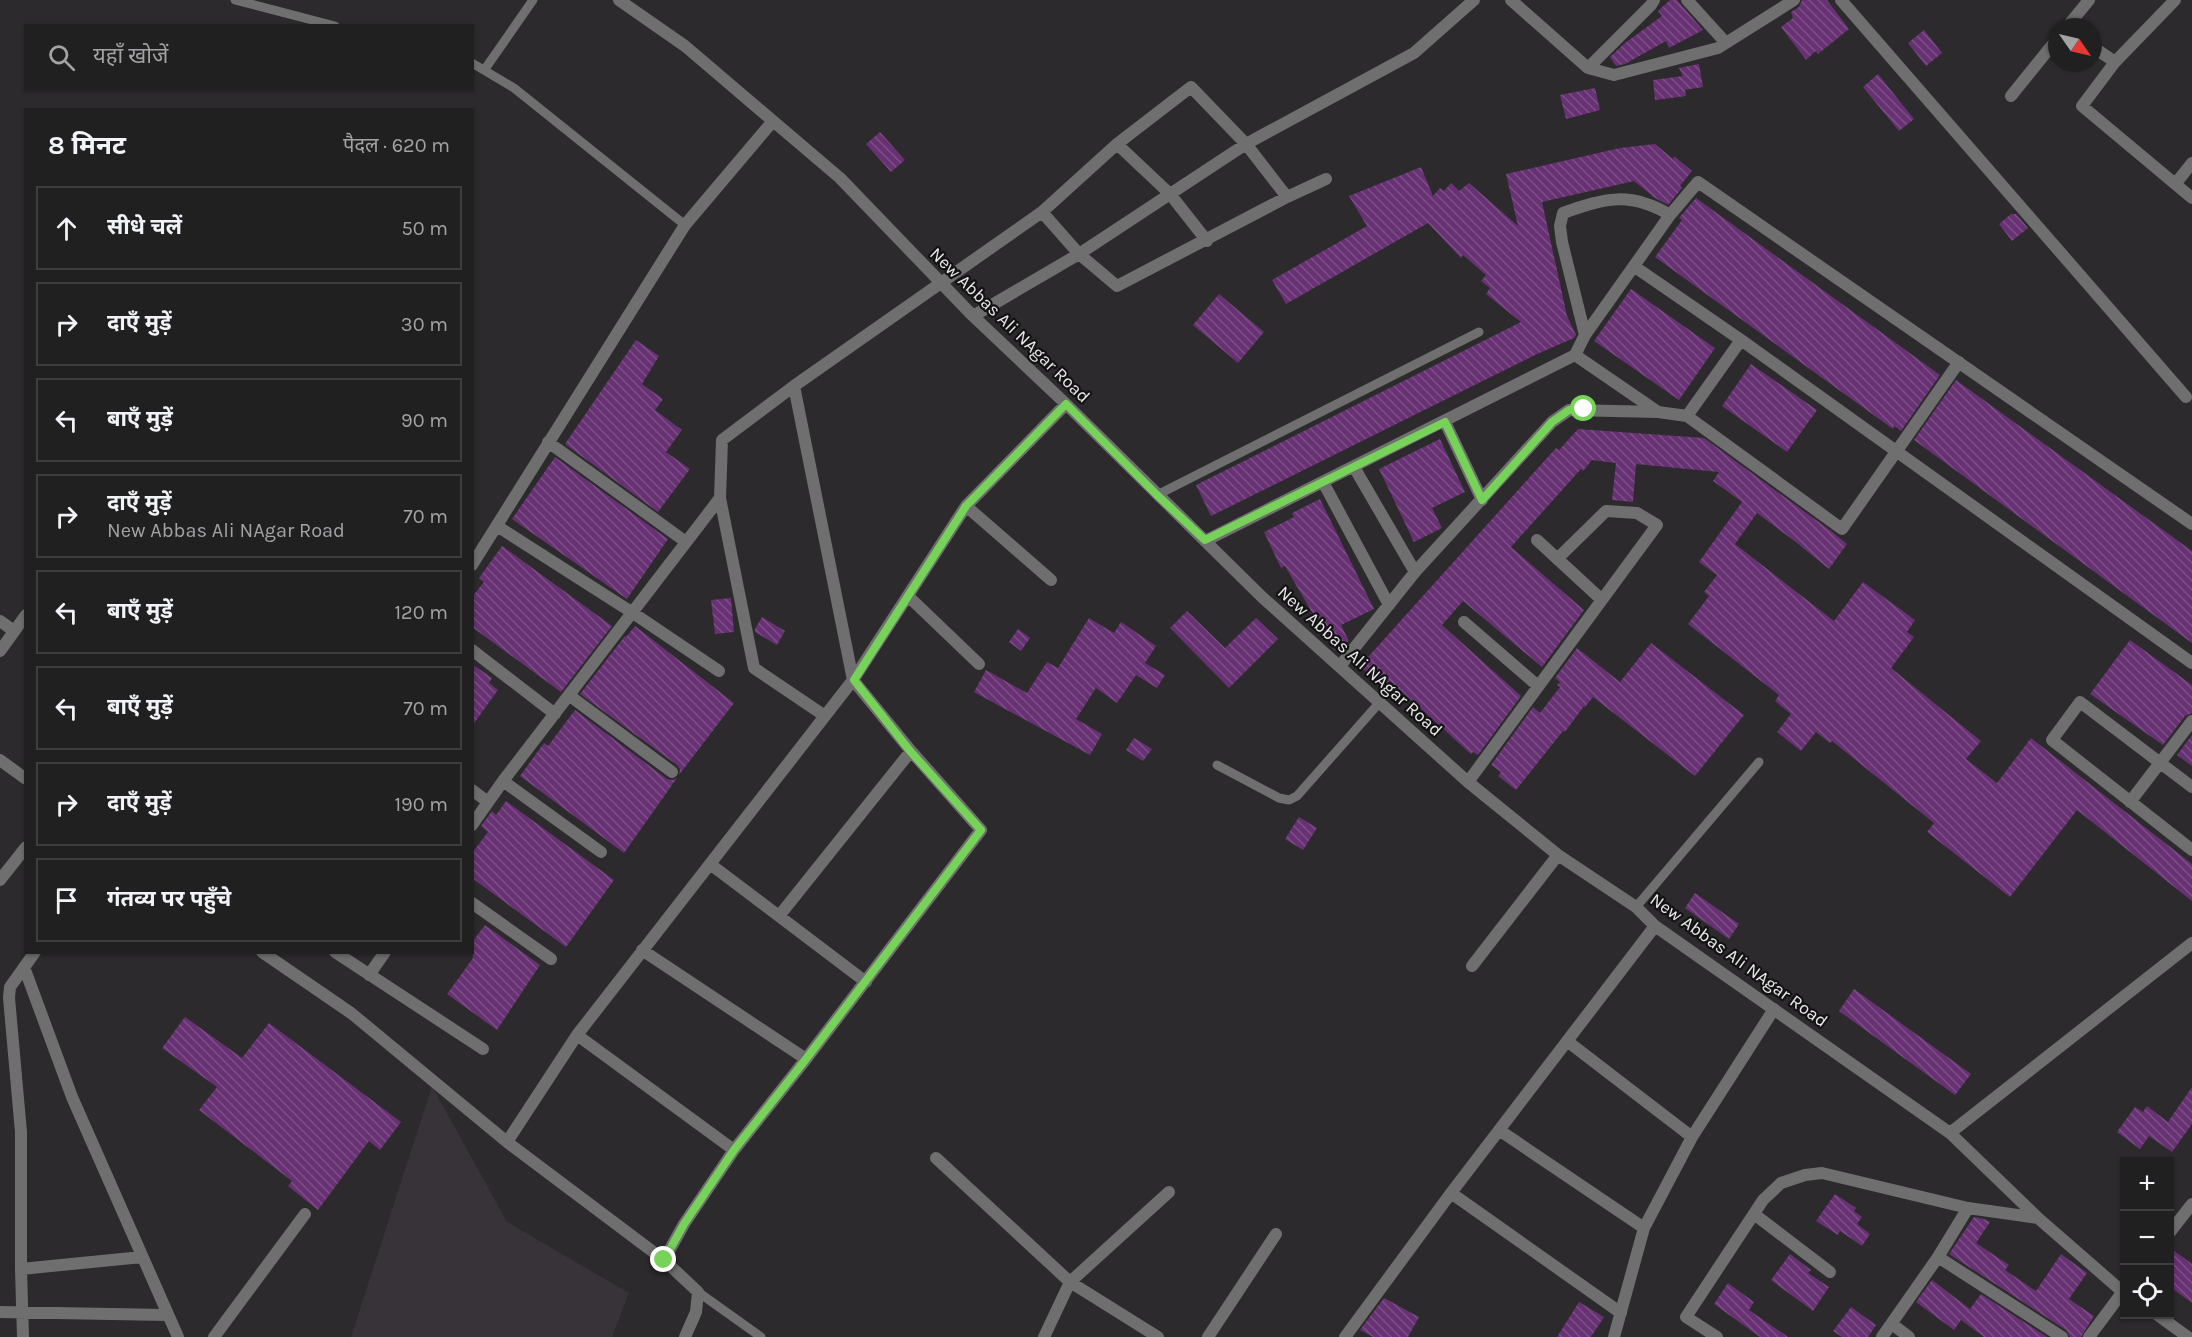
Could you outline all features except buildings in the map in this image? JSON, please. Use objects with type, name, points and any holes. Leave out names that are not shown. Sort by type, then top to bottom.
[{"type":"street","name":"New Abbas Ali NAgar Road","points":[[619,0],[685,46],[840,178],[973,316],[1262,597],[1468,782],[1558,855],[1636,907],[1655,926],[1950,1133],[2038,1218],[2120,1289]]},
{"type":"street","points":[[973,316],[1079,254],[1246,144],[1414,53],[1474,0]]},
{"type":"street","points":[[1511,0],[1588,68],[1607,75],[1619,74],[1718,48],[1794,0]]},
{"type":"street","points":[[1588,68],[1654,0]]},
{"type":"street","points":[[1687,0],[1726,43]]},
{"type":"street","points":[[1841,0],[2186,397]]},
{"type":"street","points":[[2074,18],[2089,0]]},
{"type":"street","points":[[2175,0],[2115,62],[2082,106],[2192,198]]},
{"type":"street","points":[[2011,96],[2048,50]]},
{"type":"street","points":[[2102,53],[2115,62]]},
{"type":"street","points":[[825,716],[754,668],[720,498],[722,440],[794,386],[1042,212],[1117,144],[1191,87],[1246,144],[1287,196]]},
{"type":"street","points":[[474,562],[685,225],[773,121]]},
{"type":"street","points":[[1117,144],[1170,194],[1207,241]]},
{"type":"street","points":[[2176,183],[2192,163]]},
{"type":"street","points":[[1042,212],[1079,254],[1118,286],[1207,241],[1287,196],[1326,179]]},
{"type":"street","points":[[1205,540],[1575,355],[1585,335],[1670,215],[1698,182],[2192,524]]},
{"type":"street","points":[[1585,335],[1562,242],[1560,226],[1563,213],[1586,205],[1627,198],[1651,204],[1670,215]]},
{"type":"street","points":[[1635,267],[1741,340],[2192,663]]},
{"type":"street","points":[[1687,416],[1741,340]]},
{"type":"street","points":[[1575,355],[1658,412]]},
{"type":"street","points":[[1340,666],[1415,572],[1552,422],[1569,410],[1658,412],[1687,416],[1842,528],[1959,362]]},
{"type":"street","points":[[664,1260],[684,1224],[734,1150],[866,982],[981,830],[910,751],[854,680],[794,386]]},
{"type":"street","points":[[507,1142],[577,1035],[854,680],[966,506],[1066,404]]},
{"type":"street","points":[[1445,422],[1482,500]]},
{"type":"street","points":[[548,442],[686,542]]},
{"type":"street","points":[[1354,467],[1415,572]]},
{"type":"street","points":[[1323,482],[1389,605]]},
{"type":"street","points":[[474,822],[720,498]]},
{"type":"street","points":[[966,506],[1051,580]]},
{"type":"street","points":[[1468,782],[1657,525],[1637,513],[1606,511],[1557,558]]},
{"type":"street","points":[[497,526],[719,671]]},
{"type":"street","points":[[1537,540],[1602,600]]},
{"type":"street","points":[[908,596],[980,664]]},
{"type":"street","points":[[0,651],[24,618]]},
{"type":"street","points":[[0,621],[14,631]]},
{"type":"street","points":[[1464,622],[1538,686]]},
{"type":"street","points":[[474,652],[555,714]]},
{"type":"street","points":[[570,696],[672,772]]},
{"type":"street","points":[[2192,787],[2080,702],[2052,740],[2192,850]]},
{"type":"street","points":[[2130,802],[2192,721]]},
{"type":"street","points":[[779,916],[910,751]]},
{"type":"street","points":[[0,760],[24,777]]},
{"type":"street","points":[[503,781],[601,852]]},
{"type":"street","points":[[474,792],[488,802]]},
{"type":"street","points":[[0,880],[24,850]]},
{"type":"street","points":[[1472,966],[1558,855]]},
{"type":"street","points":[[710,864],[866,982]]},
{"type":"street","points":[[474,904],[551,959]]},
{"type":"street","points":[[1345,1337],[1451,1193],[1655,926]]},
{"type":"street","points":[[1950,1133],[2192,943]]},
{"type":"street","points":[[642,950],[806,1059]]},
{"type":"street","points":[[23,1337],[21,1132],[9,998],[10,987],[34,954]]},
{"type":"street","points":[[265,954],[351,1013],[507,1142],[664,1260],[698,1292],[696,1312],[688,1333]]},
{"type":"street","points":[[338,954],[483,1049]]},
{"type":"street","points":[[369,975],[384,954]]},
{"type":"street","points":[[24,967],[72,1097],[178,1337]]},
{"type":"street","points":[[1614,1337],[1644,1228],[1692,1137],[1774,1009]]},
{"type":"street","points":[[577,1035],[734,1150]]},
{"type":"street","points":[[1567,1041],[1692,1137]]},
{"type":"street","points":[[1499,1130],[1644,1228]]},
{"type":"street","points":[[936,1158],[1070,1282],[1158,1337]]},
{"type":"street","points":[[1717,1337],[1686,1317],[1764,1200],[1781,1184],[1805,1175],[1822,1173],[1968,1208],[2038,1218]]},
{"type":"street","points":[[1044,1337],[1070,1282],[1169,1192]]},
{"type":"street","points":[[1451,1193],[1621,1314]]},
{"type":"street","points":[[2174,1226],[2192,1204]]},
{"type":"street","points":[[1882,1337],[1938,1257],[1968,1208]]},
{"type":"street","points":[[214,1337],[305,1214]]},
{"type":"street","points":[[1754,1214],[1830,1272]]},
{"type":"street","points":[[1208,1337],[1276,1234]]},
{"type":"street","points":[[21,1269],[142,1257]]},
{"type":"street","points":[[1938,1257],[2062,1337]]},
{"type":"street","points":[[2089,1337],[2120,1297]]},
{"type":"street","points":[[0,1312],[167,1315]]},
{"type":"street","points":[[2163,1319],[2188,1337]]},
{"type":"street","points":[[1892,1324],[1909,1337]]},
{"type":"lane","points":[[235,0],[327,24]]},
{"type":"lane","points":[[484,69],[533,0]]},
{"type":"lane","points":[[474,64],[514,88],[685,225]]},
{"type":"lane","points":[[1157,495],[1479,332]]},
{"type":"lane","points":[[1217,765],[1279,798],[1289,800],[1298,796],[1380,702]]},
{"type":"lane","points":[[1636,907],[1759,762]]},
{"type":"lane","points":[[698,1292],[761,1337]]},
{"type":"shaded area","points":[[432,1086],[507,1222],[629,1293],[612,1337],[351,1337]]},
{"type":"route","points":[[664,1260],[684,1224],[734,1150],[981,830],[910,751],[854,680],[966,506],[1066,404],[1205,540],[1445,422],[1482,500],[1552,422],[1569,410],[1584,409]]}]
